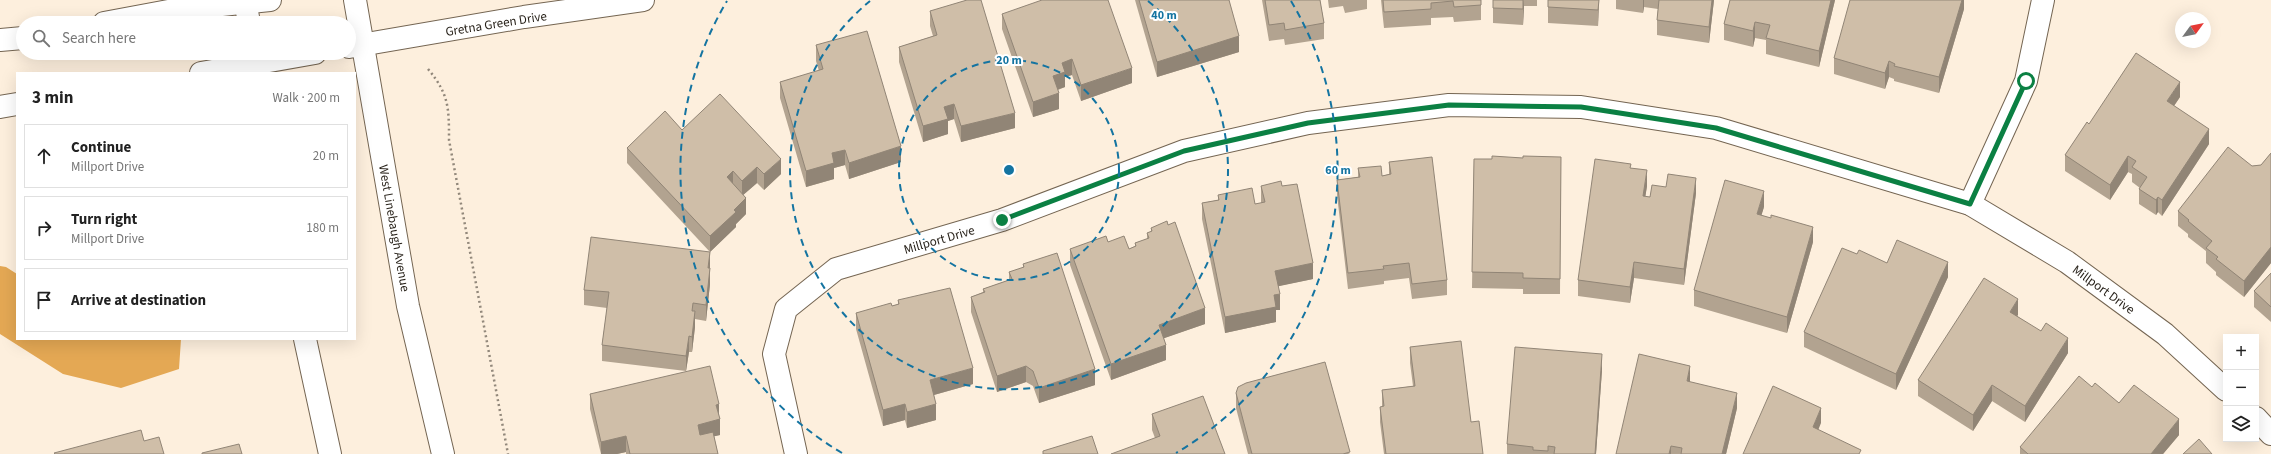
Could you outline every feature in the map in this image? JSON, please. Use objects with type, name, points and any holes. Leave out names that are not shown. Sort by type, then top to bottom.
[{"type":"street","points":[[142,16],[174,10],[247,9],[270,0]]},
{"type":"street","name":"West Linebaugh Avenue","points":[[355,0],[355,16]]},
{"type":"street","name":"Gretna Green Drive","points":[[356,46],[524,17],[644,0]]},
{"type":"street","points":[[1970,204],[2026,81],[2043,0]]},
{"type":"street","points":[[0,40],[16,39]]},
{"type":"street","name":"West Linebaugh Avenue","points":[[356,46],[408,306],[444,454]]},
{"type":"street","points":[[206,72],[272,60]]},
{"type":"street","points":[[0,107],[16,104]]},
{"type":"street","name":"Millport Drive","points":[[796,454],[774,354],[786,309],[836,269],[1002,220],[1184,151],[1308,123],[1449,105],[1581,107],[1716,128],[1970,204],[2067,262],[2166,334],[2223,387]]},
{"type":"street","points":[[305,340],[330,454]]},
{"type":"street","points":[[2259,421],[2271,434]]},
{"type":"path","points":[[428,69],[441,84],[449,108],[449,140],[508,454]]},
{"type":"shaded area","points":[[0,266],[6,267],[16,273],[16,340],[181,340],[179,369],[121,388],[63,374],[0,334]]},
{"type":"building","points":[[967,0],[981,0],[1015,113],[961,126],[954,104],[944,107],[948,119],[923,126],[899,47],[937,35],[930,11]]},
{"type":"building","points":[[1042,0],[1108,0],[1132,68],[1081,85],[1072,59],[1062,63],[1065,72],[1053,76],[1059,93],[1033,102],[1002,14]]},
{"type":"building","points":[[1139,0],[1229,0],[1239,36],[1157,62]]},
{"type":"building","points":[[1265,0],[1320,0],[1324,23],[1285,30],[1284,23],[1269,25]]},
{"type":"building","points":[[1383,0],[1481,0],[1481,5],[1454,7],[1453,1],[1431,3],[1431,9],[1384,12]]},
{"type":"building","points":[[1493,0],[1523,0],[1523,9],[1493,8]]},
{"type":"building","points":[[1548,0],[1599,0],[1598,10],[1548,7]]},
{"type":"building","points":[[1659,0],[1712,0],[1709,27],[1657,20]]},
{"type":"building","points":[[1730,0],[1831,0],[1819,51],[1766,38],[1770,25],[1755,22],[1753,31],[1724,24]]},
{"type":"building","points":[[1850,0],[1962,0],[1939,77],[1894,66],[1895,64],[1889,61],[1885,73],[1834,58]]},
{"type":"building","points":[[867,31],[901,146],[849,163],[845,150],[832,153],[834,163],[806,171],[780,82],[823,69],[816,45]]},
{"type":"building","points":[[2136,53],[2180,82],[2167,101],[2209,129],[2162,200],[2158,197],[2156,200],[2139,189],[2147,177],[2132,167],[2136,161],[2128,156],[2110,185],[2065,155],[2087,122],[2089,124]]},
{"type":"building","points":[[720,94],[781,159],[764,174],[757,167],[742,181],[733,171],[727,177],[746,198],[734,210],[736,212],[710,236],[627,148],[665,111],[682,130]]},
{"type":"building","points":[[2228,147],[2252,166],[2261,165],[2271,153],[2271,247],[2244,281],[2216,259],[2218,257],[2206,248],[2212,241],[2178,211]]},
{"type":"building","points":[[1492,156],[1523,158],[1523,156],[1561,157],[1560,279],[1523,278],[1523,273],[1472,272],[1474,159],[1492,159]]},
{"type":"building","points":[[1432,157],[1447,280],[1412,284],[1409,263],[1383,266],[1384,269],[1348,273],[1337,180],[1360,177],[1358,168],[1381,166],[1382,176],[1391,174],[1389,162]]},
{"type":"building","points":[[1595,159],[1631,164],[1630,168],[1647,170],[1643,196],[1650,197],[1652,185],[1666,187],[1668,174],[1696,178],[1684,269],[1634,262],[1630,287],[1578,280]]},
{"type":"building","points":[[1725,180],[1764,191],[1757,214],[1771,218],[1771,215],[1813,227],[1787,317],[1694,290]]},
{"type":"building","points":[[1281,181],[1282,186],[1297,184],[1313,263],[1275,271],[1280,294],[1274,295],[1276,307],[1225,317],[1202,203],[1219,200],[1218,195],[1252,188],[1255,204],[1265,202],[1261,186]]},
{"type":"building","points":[[1167,221],[1168,225],[1175,222],[1205,308],[1159,325],[1166,345],[1111,364],[1070,249],[1106,236],[1108,242],[1124,236],[1129,249],[1136,246],[1135,243],[1149,238],[1147,233],[1152,231],[1151,228]]},
{"type":"building","points":[[591,237],[710,252],[708,268],[710,268],[706,305],[693,303],[692,311],[695,311],[692,337],[689,336],[686,356],[602,345],[609,292],[584,290]]},
{"type":"building","points":[[1897,240],[1948,262],[1896,374],[1804,332],[1842,248],[1857,254],[1859,250],[1887,263]]},
{"type":"building","points":[[1057,253],[1095,369],[1039,388],[1033,371],[1026,366],[997,376],[971,297],[985,292],[983,289],[1012,279],[1009,272],[1024,267],[1023,264]]},
{"type":"building","points":[[2271,273],[2271,307],[2254,291]]},
{"type":"building","points":[[1984,278],[2018,299],[2010,312],[2041,331],[2046,323],[2068,338],[2025,406],[1992,385],[1973,415],[1918,380]]},
{"type":"building","points":[[950,288],[973,368],[930,380],[936,404],[907,412],[905,404],[883,410],[856,313],[891,303],[892,306],[899,304],[898,300]]},
{"type":"building","points":[[1461,341],[1471,422],[1479,421],[1483,454],[1386,454],[1380,407],[1384,406],[1382,390],[1415,386],[1410,347]]},
{"type":"building","points":[[1515,347],[1602,354],[1595,454],[1554,454],[1555,447],[1548,446],[1548,451],[1533,450],[1533,447],[1507,444]]},
{"type":"building","points":[[1639,354],[1690,366],[1687,381],[1737,393],[1722,454],[1681,454],[1682,448],[1671,446],[1669,454],[1616,454]]},
{"type":"building","points":[[1325,362],[1350,452],[1343,454],[1252,454],[1236,393],[1238,387],[1246,383]]},
{"type":"building","points":[[710,366],[719,404],[716,405],[720,419],[698,425],[700,435],[713,432],[718,454],[630,454],[626,436],[601,442],[590,394]]},
{"type":"building","points":[[2079,376],[2092,387],[2095,383],[2119,403],[2134,385],[2179,419],[2151,454],[2028,454],[2020,447]]},
{"type":"building","points":[[1773,386],[1821,408],[1813,427],[1861,450],[1859,454],[1743,454]]},
{"type":"building","points":[[1203,396],[1225,454],[1111,454],[1160,436],[1152,414]]},
{"type":"building","points":[[141,430],[144,441],[159,437],[164,454],[54,453]]},
{"type":"building","points":[[1092,436],[1098,454],[1043,454],[1043,451]]},
{"type":"building","points":[[2199,439],[2212,454],[2183,454]]},
{"type":"building","points":[[239,444],[242,454],[202,454],[202,453]]},
{"type":"route","points":[[1002,220],[1184,151],[1308,123],[1449,105],[1581,107],[1716,128],[1970,204],[2026,81]]}]
